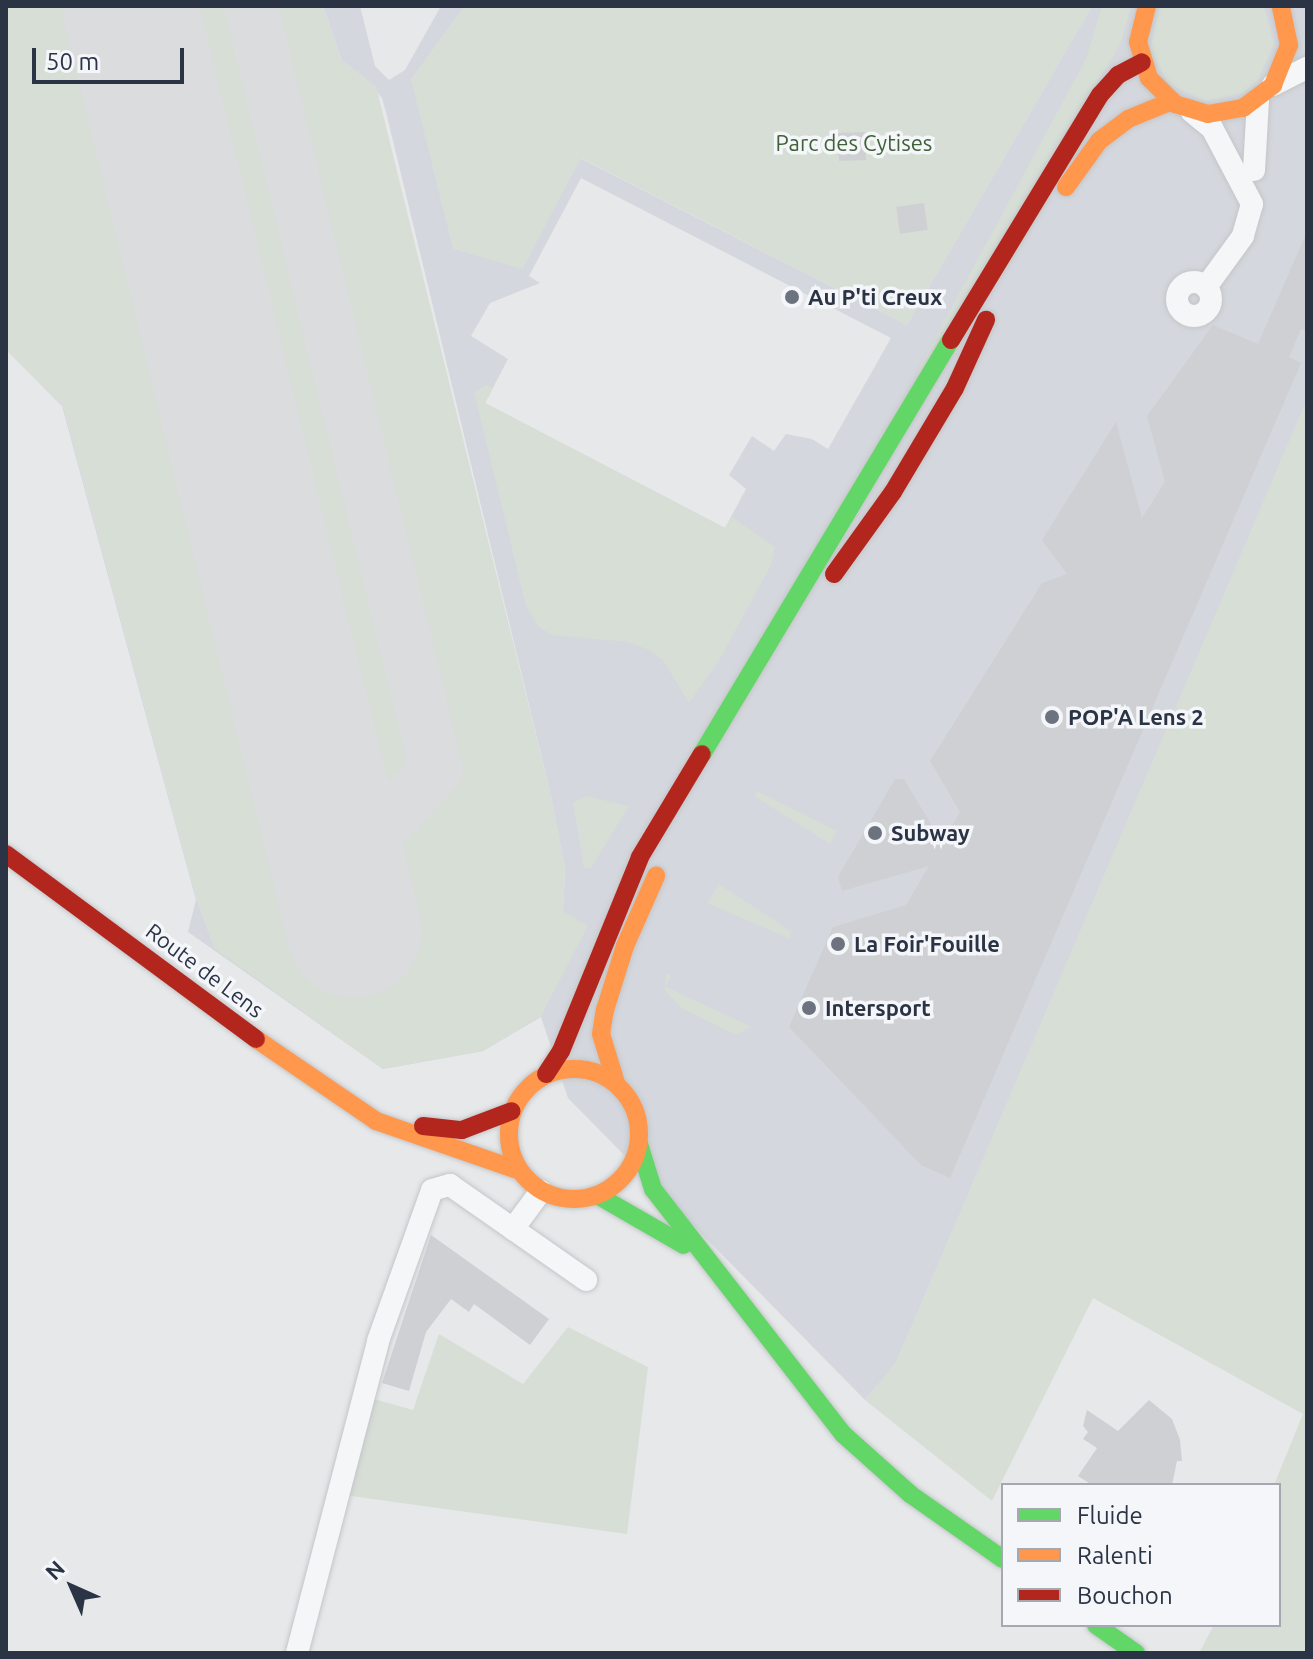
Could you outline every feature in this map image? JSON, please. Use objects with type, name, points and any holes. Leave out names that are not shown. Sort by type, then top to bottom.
[{"type":"street","points":[[1147,6],[1138,42],[1142,62],[1181,106],[1212,128],[1252,204],[1243,236],[1206,287]]},
{"type":"street","points":[[1283,10],[1307,30]]},
{"type":"street","points":[[1254,170],[1266,92],[1289,45],[1283,10]]},
{"type":"street","points":[[639,1144],[625,1175],[597,1195],[559,1198],[541,1191],[520,1171],[509,1142],[512,1111],[520,1096],[546,1074],[561,1051],[599,948],[648,844],[1062,155],[1100,95],[1118,75],[1142,62]]},
{"type":"street","points":[[826,589],[893,492],[955,388],[974,338],[1079,167],[1099,141],[1128,119],[1181,106],[1226,113],[1307,68]]},
{"type":"street","points":[[706,787],[751,711]]},
{"type":"street","name":"Route de Lens","points":[[6,854],[333,1096],[376,1121],[520,1171]]},
{"type":"street","points":[[663,862],[610,986],[601,1034],[616,1083],[635,1111],[639,1144],[653,1189],[706,1263],[862,1454],[1001,1558]]},
{"type":"street","points":[[546,1074],[579,1068],[616,1083]]},
{"type":"street","name":"Route de Lens","points":[[376,1121],[462,1130],[512,1111]]},
{"type":"street","points":[[297,1653],[365,1387],[432,1190],[450,1185],[586,1280]]},
{"type":"street","points":[[513,1229],[541,1191]]},
{"type":"street","points":[[597,1195],[671,1235],[706,1263]]},
{"type":"street","points":[[1099,1627],[1136,1653]]},
{"type":"shaded area","points":[[323,6],[360,6],[375,66],[389,80],[405,70],[441,6],[465,6],[411,80],[522,269],[580,158],[907,325],[1092,6],[1307,6],[1307,402],[896,1363],[865,1400],[568,1098],[541,1017],[483,1051],[383,1069],[188,932],[196,900],[62,406],[6,350],[63,405],[197,900],[215,949],[563,911],[565,869],[551,796],[387,116],[382,98],[366,79],[342,61]],"holes":[[[581,178],[891,338],[828,449],[812,439],[786,434],[774,451],[752,436],[729,475],[746,489],[725,528],[485,403],[508,359],[471,336],[490,303],[540,283],[529,276]]]},
{"type":"green space","points":[[6,6],[323,6],[342,61],[376,86],[551,796],[565,869],[563,911],[588,926],[541,1016],[483,1051],[383,1069],[215,949],[197,900],[63,405],[6,350]]},
{"type":"green space","name":"Parc des Cytises","points":[[465,6],[1092,6],[907,325],[581,158],[522,269],[453,249],[411,80]]},
{"type":"green space","points":[[1102,6],[1131,6],[1121,43],[921,376],[917,372],[1086,59]]},
{"type":"green space","points":[[1160,6],[1264,6],[1274,44],[1258,80],[1243,93],[1205,101],[1169,84],[1150,50]]},
{"type":"green space","points":[[486,385],[493,388],[485,403],[725,528],[732,517],[775,547],[771,565],[720,659],[689,703],[663,660],[649,650],[628,642],[551,635],[538,626],[526,606],[474,392]]},
{"type":"green space","points":[[1307,399],[1307,1653],[1199,1653],[1213,1627],[1281,1627],[1281,1483],[1275,1483],[1303,1414],[1093,1298],[992,1501],[865,1400],[896,1363]]},
{"type":"green space","points":[[757,791],[837,831],[830,844],[754,796]]},
{"type":"green space","points":[[586,796],[629,806],[591,868],[584,868],[573,803]]},
{"type":"green space","points":[[719,884],[791,931],[790,939],[707,903]]},
{"type":"green space","points":[[666,973],[671,976],[666,987],[752,1027],[736,1035],[681,1008],[665,990]]},
{"type":"green space","points":[[568,1327],[648,1367],[627,1534],[344,1495],[370,1398],[413,1410],[439,1334],[523,1384]]},
{"type":"building","points":[[865,132],[866,160],[839,161],[838,133]]},
{"type":"building","points":[[924,203],[928,230],[900,234],[896,207]]},
{"type":"building","name":"POP'A Lens 2","points":[[1307,232],[1307,331],[1301,329],[1289,357],[1301,363],[950,1178],[921,1165],[789,1027],[833,927],[906,905],[929,866],[842,891],[838,877],[895,779],[904,779],[942,843],[960,812],[930,761],[1042,583],[1067,574],[1042,540],[1116,422],[1142,518],[1165,482],[1147,416],[1213,325],[1258,344]]},
{"type":"building","points":[[431,1235],[549,1319],[530,1345],[474,1304],[469,1312],[451,1299],[426,1332],[409,1391],[382,1383]]},
{"type":"building","points":[[1149,1400],[1172,1419],[1180,1440],[1182,1461],[1177,1461],[1172,1483],[1089,1483],[1078,1476],[1097,1448],[1083,1439],[1088,1432],[1083,1426],[1087,1410],[1118,1431]]},
{"type":"taxiway","points":[[251,6],[436,769],[340,875]]},
{"type":"runway","points":[[130,6],[354,930]]},
{"type":"traffic: fast","points":[[702,754],[951,340]]},
{"type":"traffic: fast","points":[[639,1144],[653,1189],[843,1434],[910,1494],[1001,1558]]},
{"type":"traffic: fast","points":[[597,1195],[684,1245]]},
{"type":"traffic: fast","points":[[1099,1627],[1136,1653]]},
{"type":"traffic: slow","points":[[1147,6],[1138,42],[1149,78],[1175,104],[1208,114],[1243,108],[1273,85],[1289,45],[1281,6]]},
{"type":"traffic: slow","points":[[1066,187],[1099,141],[1128,119],[1172,101]]},
{"type":"traffic: slow","points":[[616,1083],[601,1034],[605,1010],[625,946],[656,876]]},
{"type":"traffic: slow","points":[[256,1039],[376,1121],[520,1171]]},
{"type":"traffic: slow","points":[[574,1069],[599,1074],[620,1088],[634,1109],[639,1134],[634,1159],[620,1180],[599,1194],[574,1199],[549,1194],[528,1180],[514,1159],[509,1134],[514,1109],[528,1088],[549,1074],[574,1069]]},
{"type":"traffic: jam","points":[[951,340],[1100,95],[1118,75],[1142,62]]},
{"type":"traffic: jam","points":[[834,574],[893,492],[955,388],[986,320]]},
{"type":"traffic: jam","points":[[546,1074],[561,1051],[640,857],[702,754]]},
{"type":"traffic: jam","points":[[6,854],[256,1039]]},
{"type":"traffic: jam","points":[[423,1126],[462,1130],[512,1111]]},
{"type":"place","name":"Au P'ti Creux","points":[[792,297]]},
{"type":"place","name":"POP'A Lens 2","points":[[1052,717]]},
{"type":"place","name":"Subway","points":[[875,833]]},
{"type":"place","name":"La Foir'Fouille","points":[[838,944]]},
{"type":"place","name":"Intersport","points":[[809,1008]]}]
